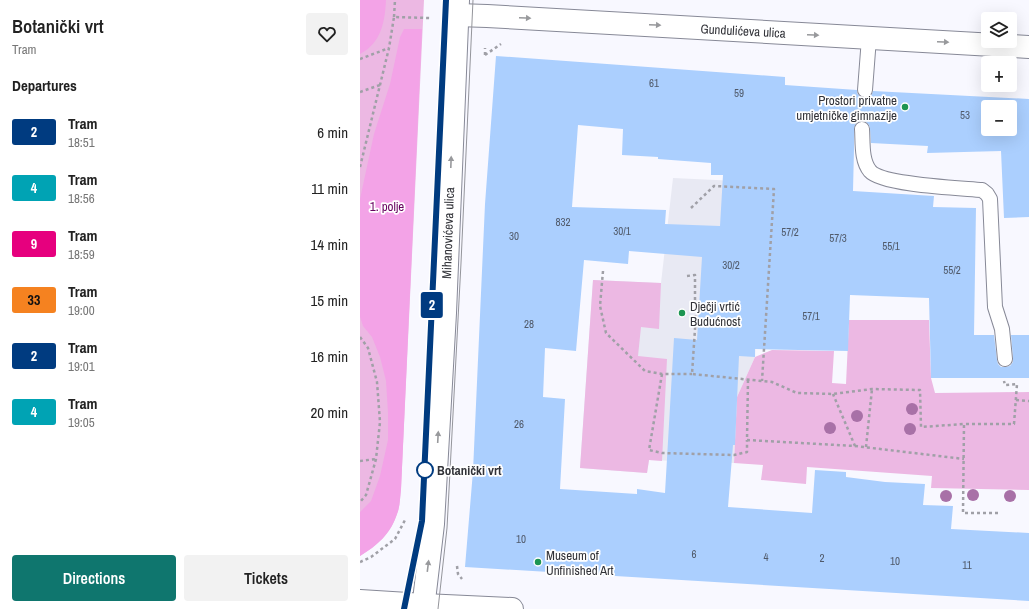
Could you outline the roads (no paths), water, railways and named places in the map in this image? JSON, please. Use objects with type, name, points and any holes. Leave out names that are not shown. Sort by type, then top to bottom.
[{"type":"street","name":"Gundulićeva ulica","points":[[458,7],[487,16],[1029,47]]},
{"type":"street","name":"Mihanovićeva ulica","points":[[424,607],[434,516],[445,313],[458,7]]},
{"type":"street","points":[[360,601],[424,607],[512,609]]},
{"type":"lane","points":[[865,90],[869,38]]},
{"type":"lane","points":[[862,129],[865,163],[871,172],[881,178],[909,184],[982,190],[988,194],[990,199],[995,307],[1002,329],[1004,359]]},
{"type":"tram line","points":[[404,609],[422,521],[446,0]]},
{"type":"tram line","name":"2","points":[[404,609],[422,521],[446,0]]},
{"type":"tram line","points":[[438,609],[447,528],[473,0]]},
{"type":"place","name":"Prostori privatne umjetničke gimnazije","points":[[905,107]]},
{"type":"place","name":"Dječji vrtić Budućnost","points":[[682,313]]},
{"type":"place","name":"Botanički vrt","points":[[425,470]]},
{"type":"place","name":"Museum of Unfinished Art","points":[[538,562]]},
{"type":"park label","name":"1. polje","points":[[387,206]]}]
